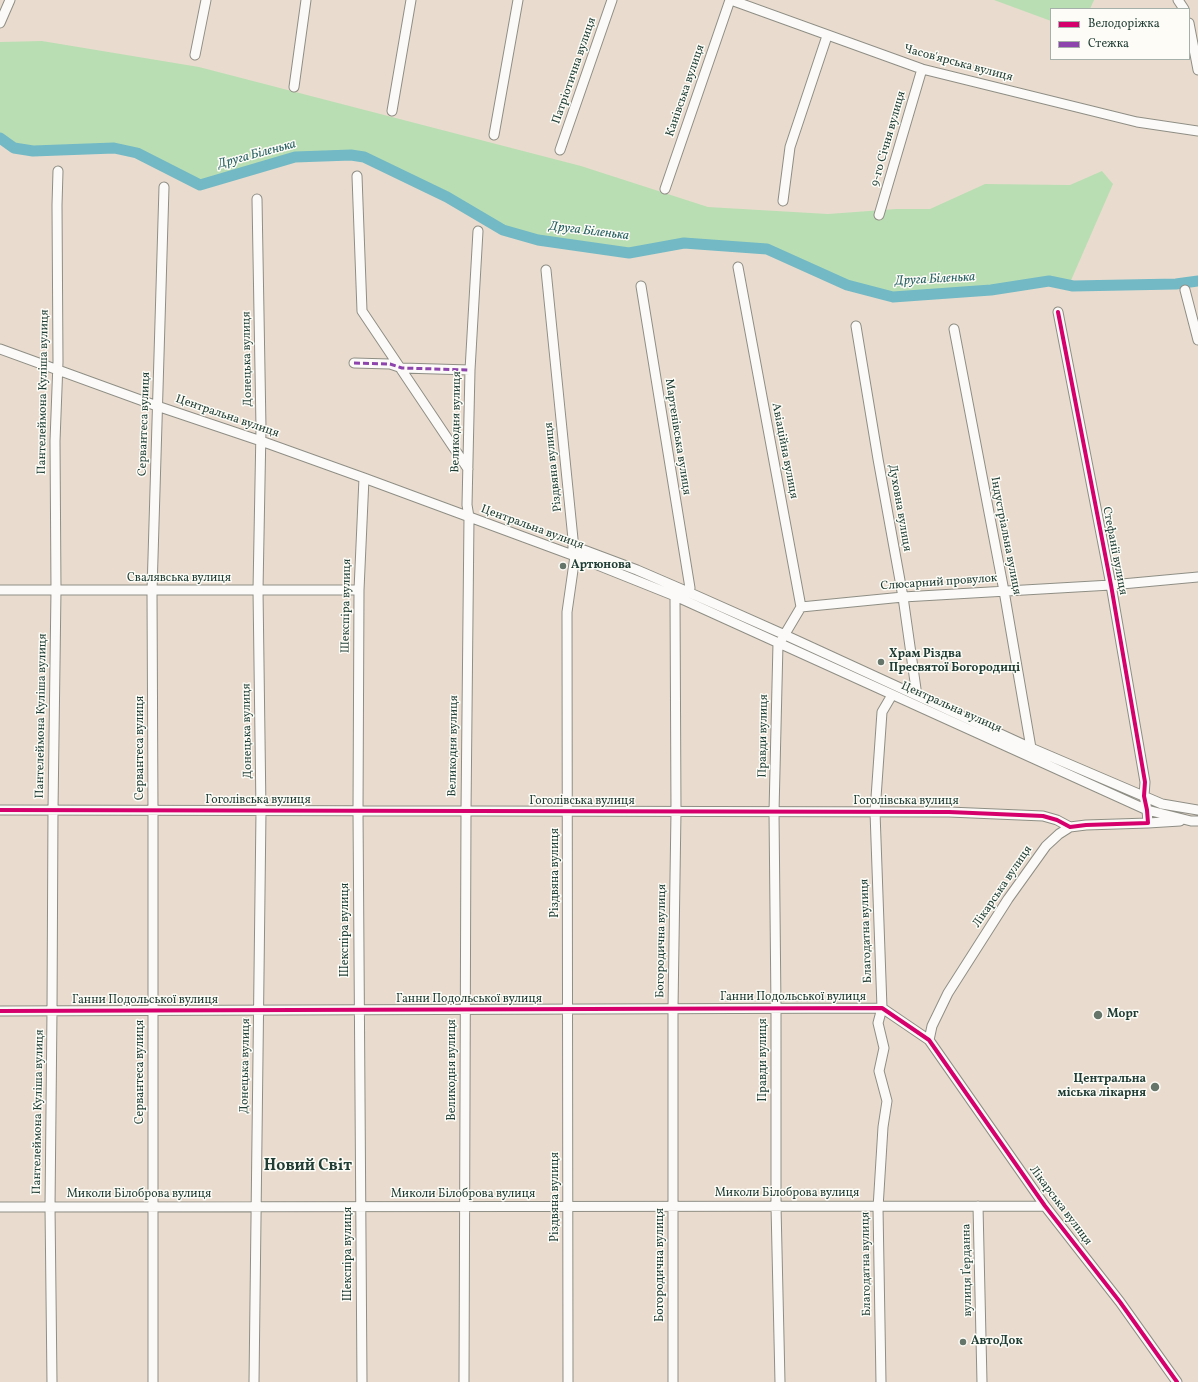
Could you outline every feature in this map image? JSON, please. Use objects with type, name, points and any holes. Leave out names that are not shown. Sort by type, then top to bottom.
[{"type":"street","points":[[0,23],[10,0]]},
{"type":"street","points":[[195,56],[206,0]]},
{"type":"street","points":[[294,87],[306,0]]},
{"type":"street","points":[[392,110],[411,0]]},
{"type":"street","points":[[494,135],[518,0]]},
{"type":"street","name":"Патріотична вулиця","points":[[560,150],[612,0]]},
{"type":"street","name":"Часов'ярська вулиця","points":[[730,0],[922,69],[1137,122],[1198,131]]},
{"type":"street","name":"Канівська вулиця","points":[[665,189],[730,0]]},
{"type":"street","points":[[1190,28],[1198,70]]},
{"type":"street","points":[[783,200],[790,147],[827,36]]},
{"type":"street","name":"9-го Січня вулиця","points":[[879,215],[922,69]]},
{"type":"street","name":"Пантелеймона Куліша вулиця","points":[[52,1382],[50,1207],[56,590],[55,441],[58,370],[58,171]]},
{"type":"street","points":[[357,176],[362,311],[402,368],[468,469]]},
{"type":"street","name":"Сервантеса вулиця","points":[[153,1382],[152,591],[164,187]]},
{"type":"street","name":"Донецька вулиця","points":[[254,1382],[261,811],[258,590],[261,441],[257,199]]},
{"type":"street","name":"Великодня вулиця","points":[[464,1382],[466,811],[469,517],[467,508],[470,370],[478,231]]},
{"type":"street","name":"Авіаційна вулиця","points":[[738,268],[801,607]]},
{"type":"street","name":"Різдвяна вулиця","points":[[546,270],[575,556],[567,612],[568,1382]]},
{"type":"street","name":"Мартенівська вулиця","points":[[641,286],[690,588],[688,592]]},
{"type":"street","points":[[1185,290],[1198,340]]},
{"type":"street","name":"Стефанії вулиця","points":[[1058,312],[1110,585],[1145,782],[1144,796],[1148,810]]},
{"type":"street","name":"Духовна вулиця","points":[[856,326],[903,597],[916,689],[913,693]]},
{"type":"street","name":"Індустріальна вулиця","points":[[954,329],[1004,591],[1030,748]]},
{"type":"street","name":"Центральна вулиця","points":[[0,349],[157,406],[364,478],[575,556],[675,596],[1148,810],[1194,821]]},
{"type":"street","points":[[354,363],[390,364],[402,368],[470,370]]},
{"type":"street","name":"Шекспіра вулиця","points":[[362,1382],[358,811],[359,590],[364,478]]},
{"type":"street","name":"Центральна вулиця","points":[[573,546],[637,570],[688,592],[913,693],[1030,748],[1162,804],[1198,810]]},
{"type":"street","name":"Слюсарний провулок","points":[[801,607],[903,597],[1110,585],[1198,577]]},
{"type":"street","name":"Свалявська вулиця","points":[[0,590],[359,590]]},
{"type":"street","name":"Богородична вулиця","points":[[673,1382],[673,1009],[676,812],[675,596]]},
{"type":"street","points":[[778,643],[785,635],[801,607]]},
{"type":"street","name":"Правди вулиця","points":[[778,643],[774,812],[776,1206],[780,1382]]},
{"type":"street","name":"Благодатна вулиця","points":[[881,1382],[878,1206],[883,1128],[887,1101],[879,1071],[884,1048],[878,1023],[882,1008],[876,812],[882,712],[892,695]]},
{"type":"street","name":"Гоголівська вулиця","points":[[0,810],[949,812],[1043,816],[1057,820],[1070,827]]},
{"type":"street","points":[[1148,810],[1148,823]]},
{"type":"street","points":[[1070,827],[1086,825],[1194,821]]},
{"type":"street","name":"Лікарська вулиця","points":[[1070,827],[1046,846],[1008,899],[948,993],[932,1026],[929,1040],[1046,1206],[1120,1302],[1177,1382]]},
{"type":"street","name":"Ганни Подольської вулиця","points":[[0,1012],[882,1008],[929,1040]]},
{"type":"street","name":"вулиця Ґерданна","points":[[978,1206],[982,1382]]},
{"type":"street","name":"Миколи Білоброва вулиця","points":[[0,1207],[1046,1206]]},
{"type":"green space","points":[[994,0],[1094,0],[1090,8],[1050,8],[1050,21]]},
{"type":"green space","points":[[42,41],[199,67],[581,166],[708,207],[828,214],[896,209],[930,209],[985,184],[1070,185],[1102,171],[1113,184],[1069,285],[1049,281],[991,290],[893,297],[847,285],[767,249],[684,243],[629,253],[538,240],[503,230],[447,197],[364,157],[351,155],[295,157],[200,185],[137,153],[114,148],[33,151],[14,148],[0,138],[0,42]]},
{"type":"waterway","name":"Друга Біленька","points":[[0,138],[14,148],[33,151],[114,148],[137,153],[200,185],[295,157],[351,155],[364,157],[447,197],[503,230],[538,240],[629,253],[684,243],[767,249],[847,285],[893,297],[991,290],[1049,281],[1073,286],[1176,284],[1198,281]]},
{"type":"marked path","points":[[354,363],[390,364],[402,368],[470,370]]},
{"type":"cycle path","points":[[0,810],[949,812],[1043,816],[1057,820],[1070,827],[1148,823],[1144,796],[1145,782],[1111,585],[1058,312]]},
{"type":"cycle path","points":[[0,1011],[882,1008],[929,1040],[1045,1206],[1120,1302],[1177,1382]]},
{"type":"place","name":"Артюнова","points":[[563,566]]},
{"type":"place","name":"Храм Різдва Пресвятої Богородиці","points":[[881,662]]},
{"type":"place","name":"Морг","points":[[1098,1015]]},
{"type":"place","name":"Центральна міська лікарня","points":[[1155,1087]]},
{"type":"place","name":"АвтоДок","points":[[963,1342]]},
{"type":"district","name":"Новий Світ","points":[[308,1167]]}]
